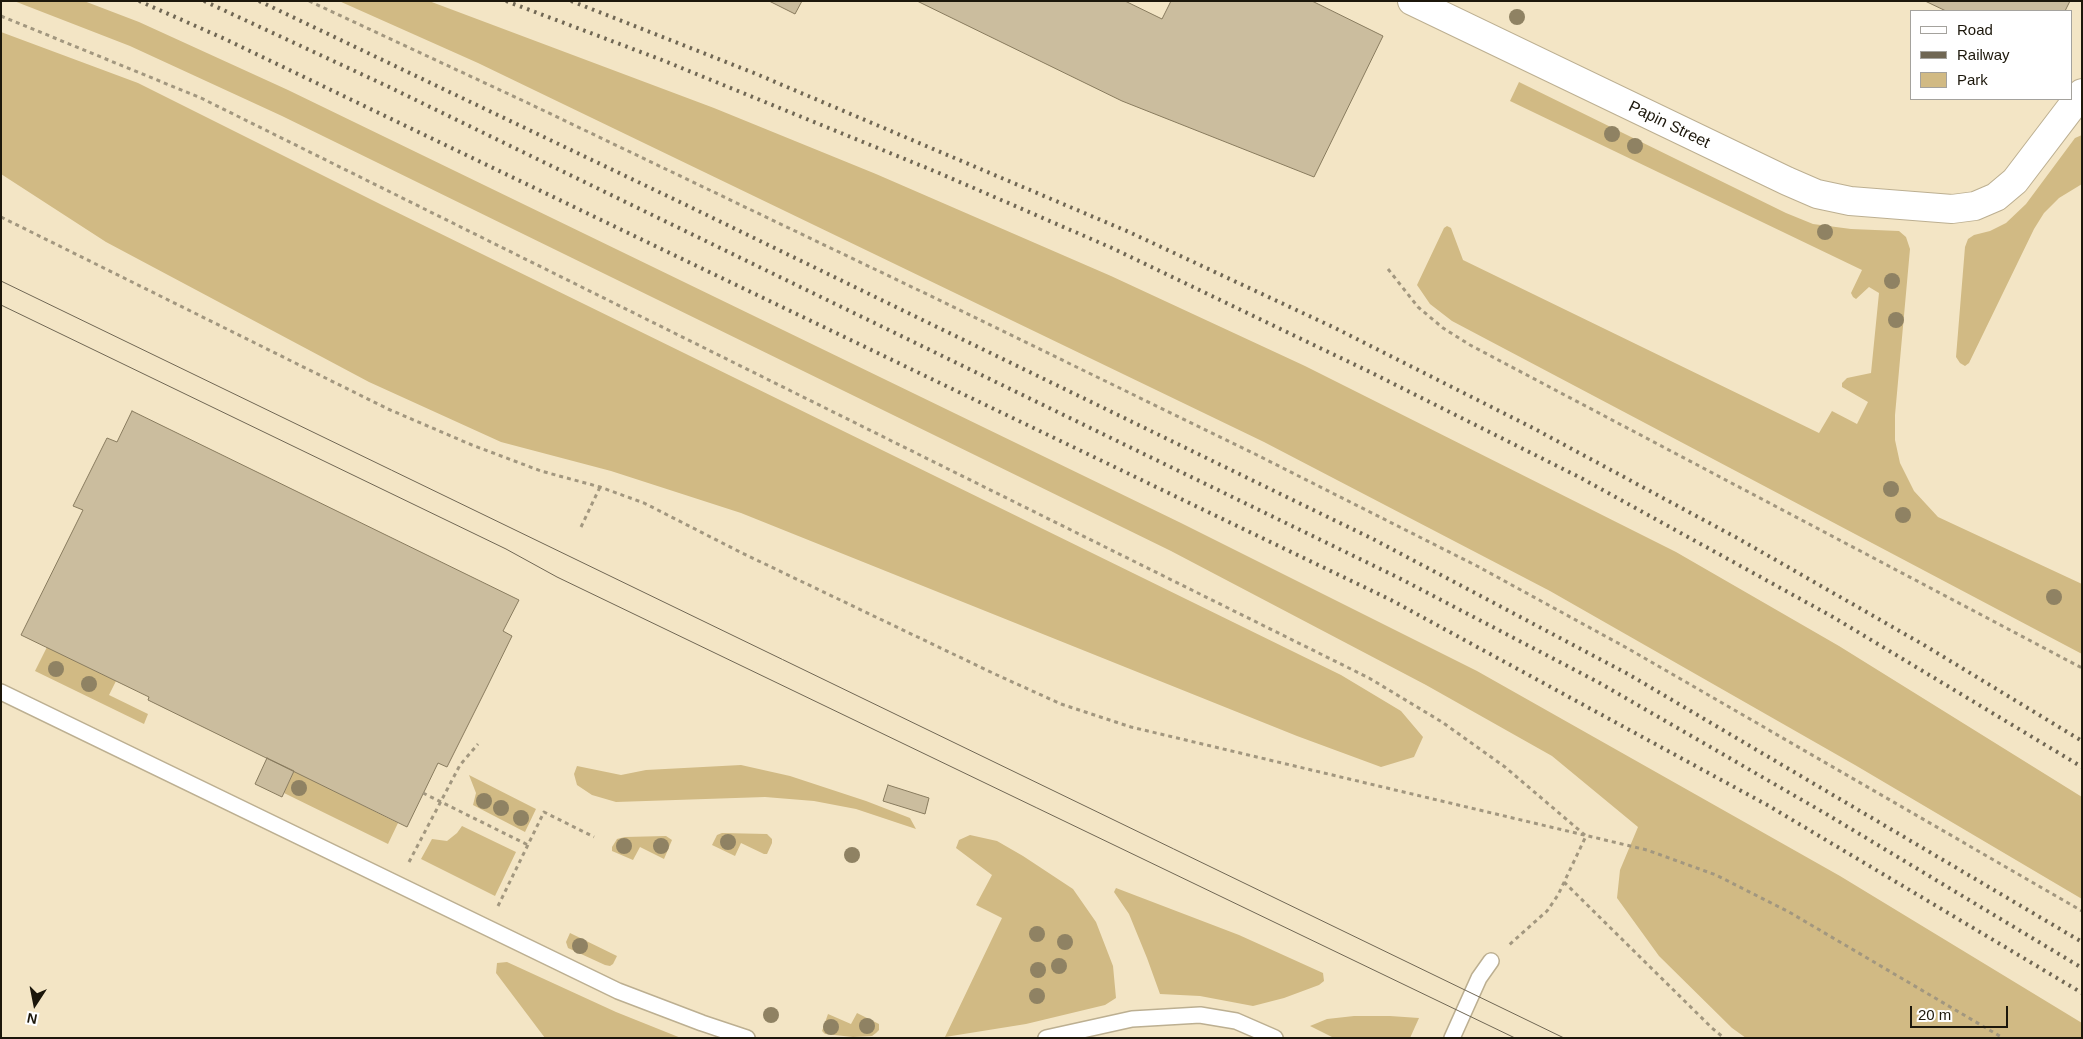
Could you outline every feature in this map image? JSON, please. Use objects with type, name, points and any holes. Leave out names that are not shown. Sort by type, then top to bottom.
[{"type":"street","name":"Papin Street","points":[[1412,1],[1746,162],[1817,194],[1850,201],[1952,209],[1975,206],[1996,198],[2015,181],[2082,93]]},
{"type":"lane","points":[[1,692],[618,990],[702,1023],[748,1038]]},
{"type":"lane","points":[[1452,1038],[1479,978],[1491,961]]},
{"type":"lane","points":[[1046,1038],[1132,1019],[1200,1015],[1236,1021],[1275,1038]]},
{"type":"path","points":[[309,1],[547,112],[937,299],[1255,454],[1477,566],[1627,648],[2082,911]]},
{"type":"path","points":[[1,16],[201,98],[1369,678],[1442,722],[1505,767],[1586,836]]},
{"type":"path","points":[[1,217],[388,409],[489,452],[644,503],[742,553],[996,675],[1061,704],[1131,727],[1647,850],[1716,875],[1789,912],[2003,1038]]},
{"type":"path","points":[[1388,269],[1418,306],[1443,328],[1470,345],[2082,668]]},
{"type":"path","points":[[581,527],[600,487]]},
{"type":"path","points":[[409,862],[460,765],[478,744]]},
{"type":"path","points":[[423,793],[528,845]]},
{"type":"path","points":[[498,906],[544,812],[594,837]]},
{"type":"path","points":[[1491,961],[1547,911],[1564,882],[1586,836]]},
{"type":"path","points":[[1564,882],[1724,1038]]},
{"type":"green space","points":[[14,1],[84,1],[139,22],[288,90],[1181,523],[1477,671],[1840,876],[2082,1023],[2082,1038],[1746,1038],[1732,1028],[1659,956],[1617,898],[1620,870],[1638,827],[1552,756],[1426,685],[1171,551],[282,116],[130,46]]},
{"type":"green space","points":[[339,1],[429,1],[714,108],[876,174],[1111,276],[1305,366],[1676,552],[1839,646],[2082,797],[2082,899],[1855,765],[1550,591],[1264,442],[478,63]]},
{"type":"green space","points":[[1,32],[138,83],[382,205],[1341,675],[1401,711],[1423,737],[1414,757],[1381,767],[1297,736],[741,513],[611,471],[501,442],[369,382],[106,242],[1,174]]},
{"type":"green space","points":[[1519,82],[1786,213],[1813,224],[1851,229],[1899,231],[1906,237],[1910,249],[1895,415],[1895,440],[1900,463],[1914,491],[1938,517],[2082,584],[2082,654],[1452,321],[1430,304],[1417,285],[1444,228],[1447,226],[1451,228],[1463,260],[1819,433],[1832,411],[1857,424],[1868,402],[1842,387],[1842,383],[1847,378],[1871,373],[1879,293],[1869,287],[1856,299],[1853,297],[1851,293],[1862,270],[1510,101]]},
{"type":"green space","points":[[2082,135],[2082,184],[2059,198],[2044,213],[2034,229],[1969,363],[1965,366],[1956,357],[1965,247],[1968,239],[2006,223],[2026,204],[2075,138]]},
{"type":"green space","points":[[47,647],[116,681],[109,695],[148,714],[144,724],[35,671]]},
{"type":"green space","points":[[741,765],[790,776],[866,801],[910,818],[916,829],[856,809],[814,801],[765,797],[616,802],[592,795],[577,785],[574,774],[577,766],[621,775],[646,770]]},
{"type":"green space","points":[[294,771],[398,823],[388,844],[284,793]]},
{"type":"green space","points":[[469,775],[536,809],[525,832],[473,805],[476,793]]},
{"type":"green space","points":[[462,826],[516,852],[495,896],[421,859],[432,839],[447,841]]},
{"type":"green space","points":[[722,833],[767,834],[772,839],[772,843],[767,854],[764,854],[741,843],[735,856],[712,845],[717,835]]},
{"type":"green space","points":[[970,835],[997,841],[1073,889],[1096,922],[1113,966],[1116,998],[1105,1005],[1026,1024],[945,1037],[1002,918],[976,905],[992,875],[956,848],[959,840]]},
{"type":"green space","points":[[666,836],[672,840],[664,859],[640,847],[633,860],[612,851],[612,847],[617,839],[625,837]]},
{"type":"green space","points":[[1116,888],[1239,935],[1323,973],[1324,981],[1319,985],[1284,998],[1253,1006],[1200,996],[1160,994],[1129,914],[1114,892]]},
{"type":"green space","points":[[570,933],[617,956],[613,964],[610,966],[605,965],[568,948],[566,942]]},
{"type":"green space","points":[[507,962],[616,1012],[681,1038],[545,1038],[496,973],[497,963]]},
{"type":"green space","points":[[857,1013],[879,1024],[879,1030],[872,1036],[853,1037],[825,1034],[822,1031],[828,1014],[851,1024]]},
{"type":"green space","points":[[1354,1016],[1419,1018],[1410,1038],[1334,1038],[1310,1026],[1327,1019]]},
{"type":"building","points":[[769,1],[802,1],[795,14]]},
{"type":"building","points":[[917,1],[1125,1],[1162,19],[1171,1],[1312,1],[1383,36],[1314,177],[1122,101]]},
{"type":"building","points":[[1925,1],[2070,1],[2066,10],[1944,10]]},
{"type":"building","points":[[132,411],[519,600],[503,631],[512,636],[487,687],[447,767],[438,763],[407,827],[148,700],[149,697],[21,635],[83,510],[73,506],[107,438],[117,442]]},
{"type":"building","points":[[267,758],[294,771],[282,797],[255,784]]},
{"type":"building","points":[[888,785],[929,798],[925,814],[883,801]]},
{"type":"tram line","points":[[1,281],[1564,1038]]},
{"type":"tram line","points":[[1,305],[506,549],[557,577],[1515,1038]]},
{"type":"railway","points":[[139,1],[225,39],[1391,600],[1769,806],[2082,993]]},
{"type":"railway","points":[[204,1],[387,86],[1399,578],[1596,681],[1828,815],[2082,968]]},
{"type":"railway","points":[[259,1],[682,203],[1373,539],[1628,674],[2082,942]]},
{"type":"railway","points":[[506,1],[662,60],[939,173],[1112,248],[1370,372],[1581,478],[1833,617],[2082,767]]},
{"type":"railway","points":[[571,1],[754,73],[1129,232],[1335,328],[1533,428],[1739,539],[1924,645],[2082,741]]}]
